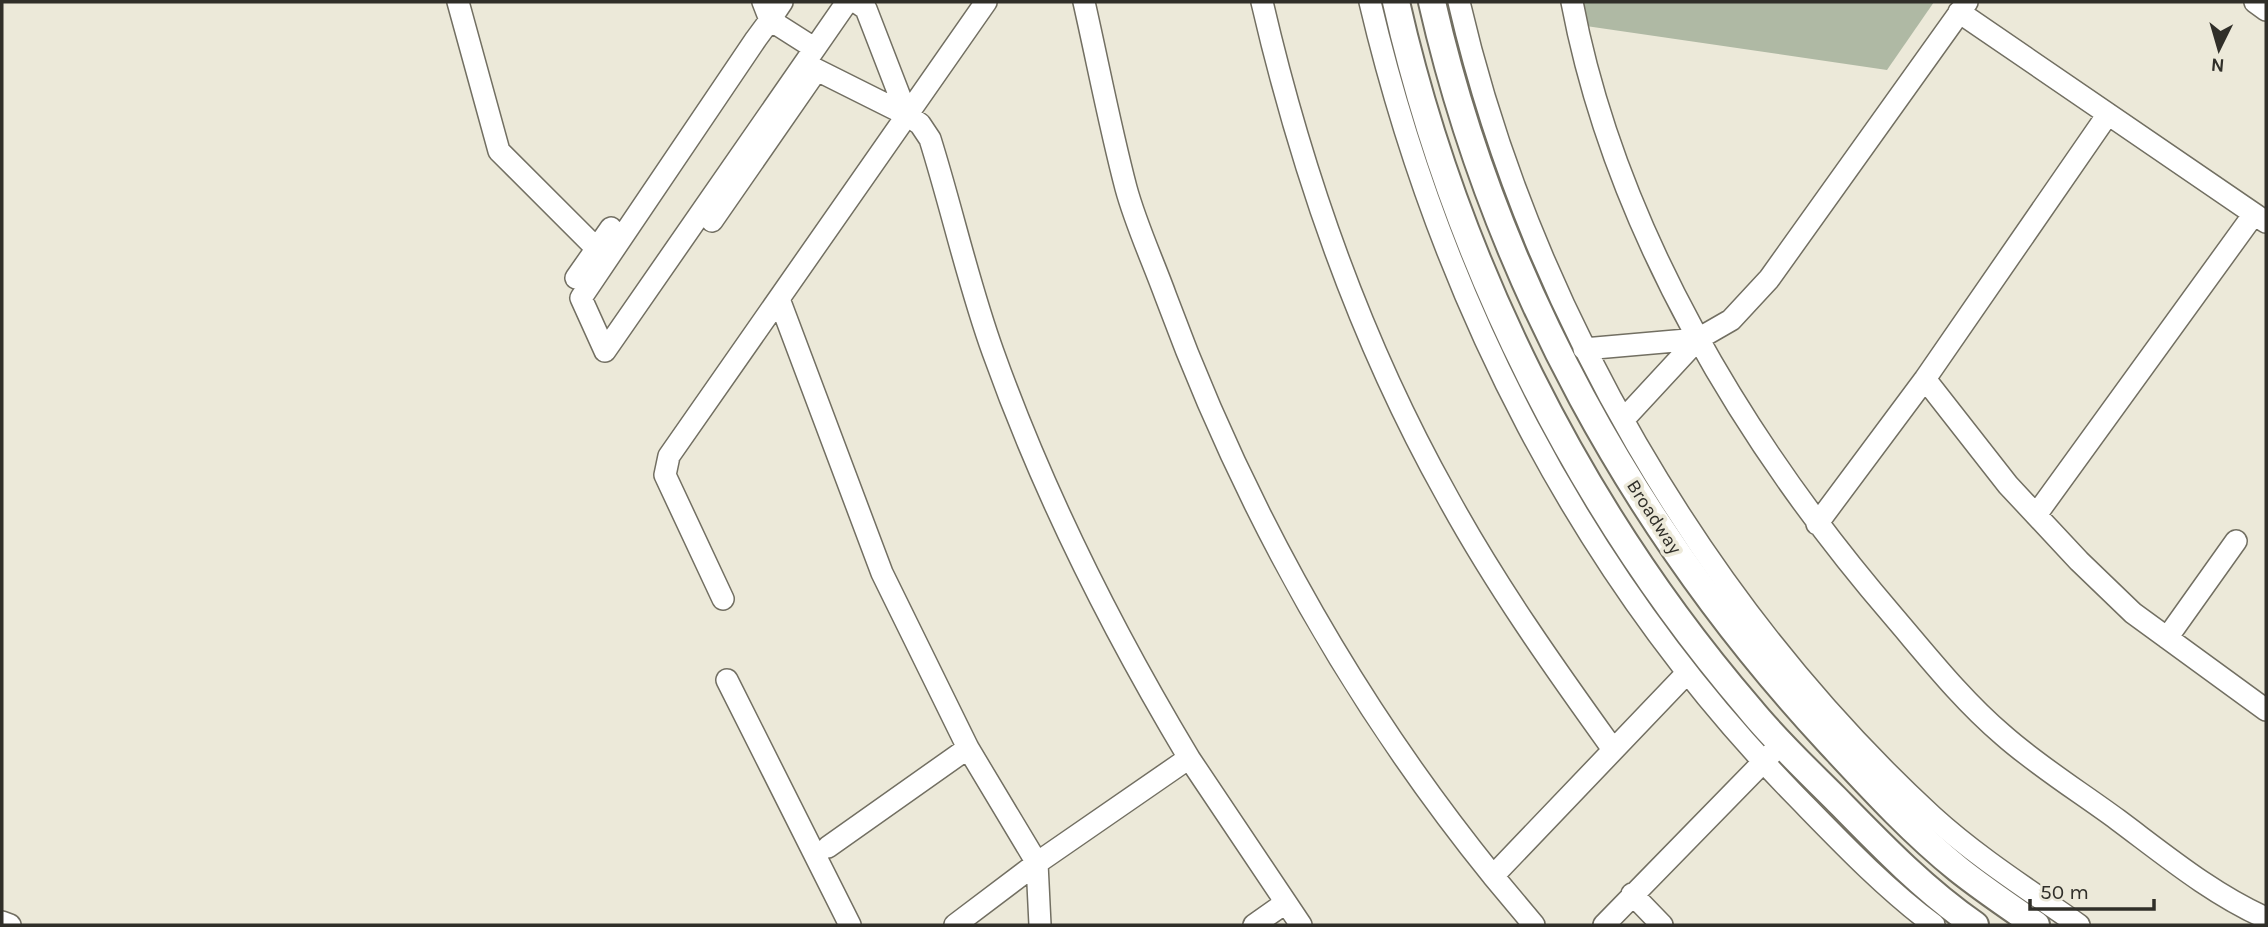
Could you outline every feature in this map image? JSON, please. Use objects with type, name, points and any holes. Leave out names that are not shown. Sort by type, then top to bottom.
[{"type":"main road","name":"Broadway","points":[[1396,2],[1419,89],[1468,234],[1537,388],[1617,527],[1772,753],[1903,867],[1975,925]]},
{"type":"main road","name":"Broadway","points":[[1432,2],[1454,87],[1512,216],[1546,329],[1607,443],[1692,554],[1702,592],[1779,688],[1891,809],[1959,869],[2036,925]]},
{"type":"street","points":[[458,2],[499,151],[597,248]]},
{"type":"street","points":[[782,2],[766,11],[756,39],[581,298],[610,355],[811,61],[860,4],[907,115]]},
{"type":"street","points":[[723,599],[665,475],[669,456],[986,2]]},
{"type":"street","points":[[1084,2],[1126,190],[1200,390],[1262,519],[1320,626],[1441,813],[1534,925]]},
{"type":"street","points":[[1262,2],[1320,214],[1354,303],[1394,392],[1446,495],[1497,581],[1612,748]]},
{"type":"street","points":[[1370,2],[1403,128],[1442,241],[1480,332],[1537,447],[1604,557],[1687,673],[1772,753],[1875,876],[1934,925]]},
{"type":"street","points":[[1459,2],[1512,216],[1692,554],[1742,603],[1838,718],[1932,816],[2079,925]]},
{"type":"street","points":[[1572,2],[1580,44],[1619,162],[1643,222],[1698,339],[1720,379],[1817,524],[1846,562],[1963,698],[2004,737],[2195,877],[2266,918]]},
{"type":"street","points":[[2255,2],[2266,10]]},
{"type":"street","points":[[1623,420],[1698,339],[1731,320],[1769,279],[1963,7],[2108,114],[2260,218],[2036,515]]},
{"type":"street","points":[[766,11],[811,61],[907,115],[920,124],[929,139],[992,351],[1052,503],[1119,639],[1189,758],[1284,904],[1301,925]]},
{"type":"street","points":[[576,278],[744,33],[756,39]]},
{"type":"street","points":[[1817,524],[1925,379],[2108,114]]},
{"type":"street","points":[[1442,241],[1468,234]]},
{"type":"street","points":[[779,299],[829,438],[882,573],[968,748],[1037,863],[1040,925]]},
{"type":"street","points":[[1584,349],[1698,339]]},
{"type":"street","points":[[1925,379],[2036,515],[2133,612],[2266,710]]},
{"type":"street","points":[[2168,638],[2236,541]]},
{"type":"street","points":[[1493,876],[1612,748],[1687,673]]},
{"type":"street","points":[[727,680],[850,925]]},
{"type":"street","points":[[828,847],[968,748]]},
{"type":"street","points":[[1604,925],[1772,753]]},
{"type":"street","points":[[955,925],[1037,863],[1189,758]]},
{"type":"street","points":[[1632,894],[1662,925]]},
{"type":"street","points":[[1254,925],[1284,904]]},
{"type":"street","points":[[2,922],[10,925]]},
{"type":"green space","points":[[1583,2],[1934,2],[1887,70],[1586,26]]}]
